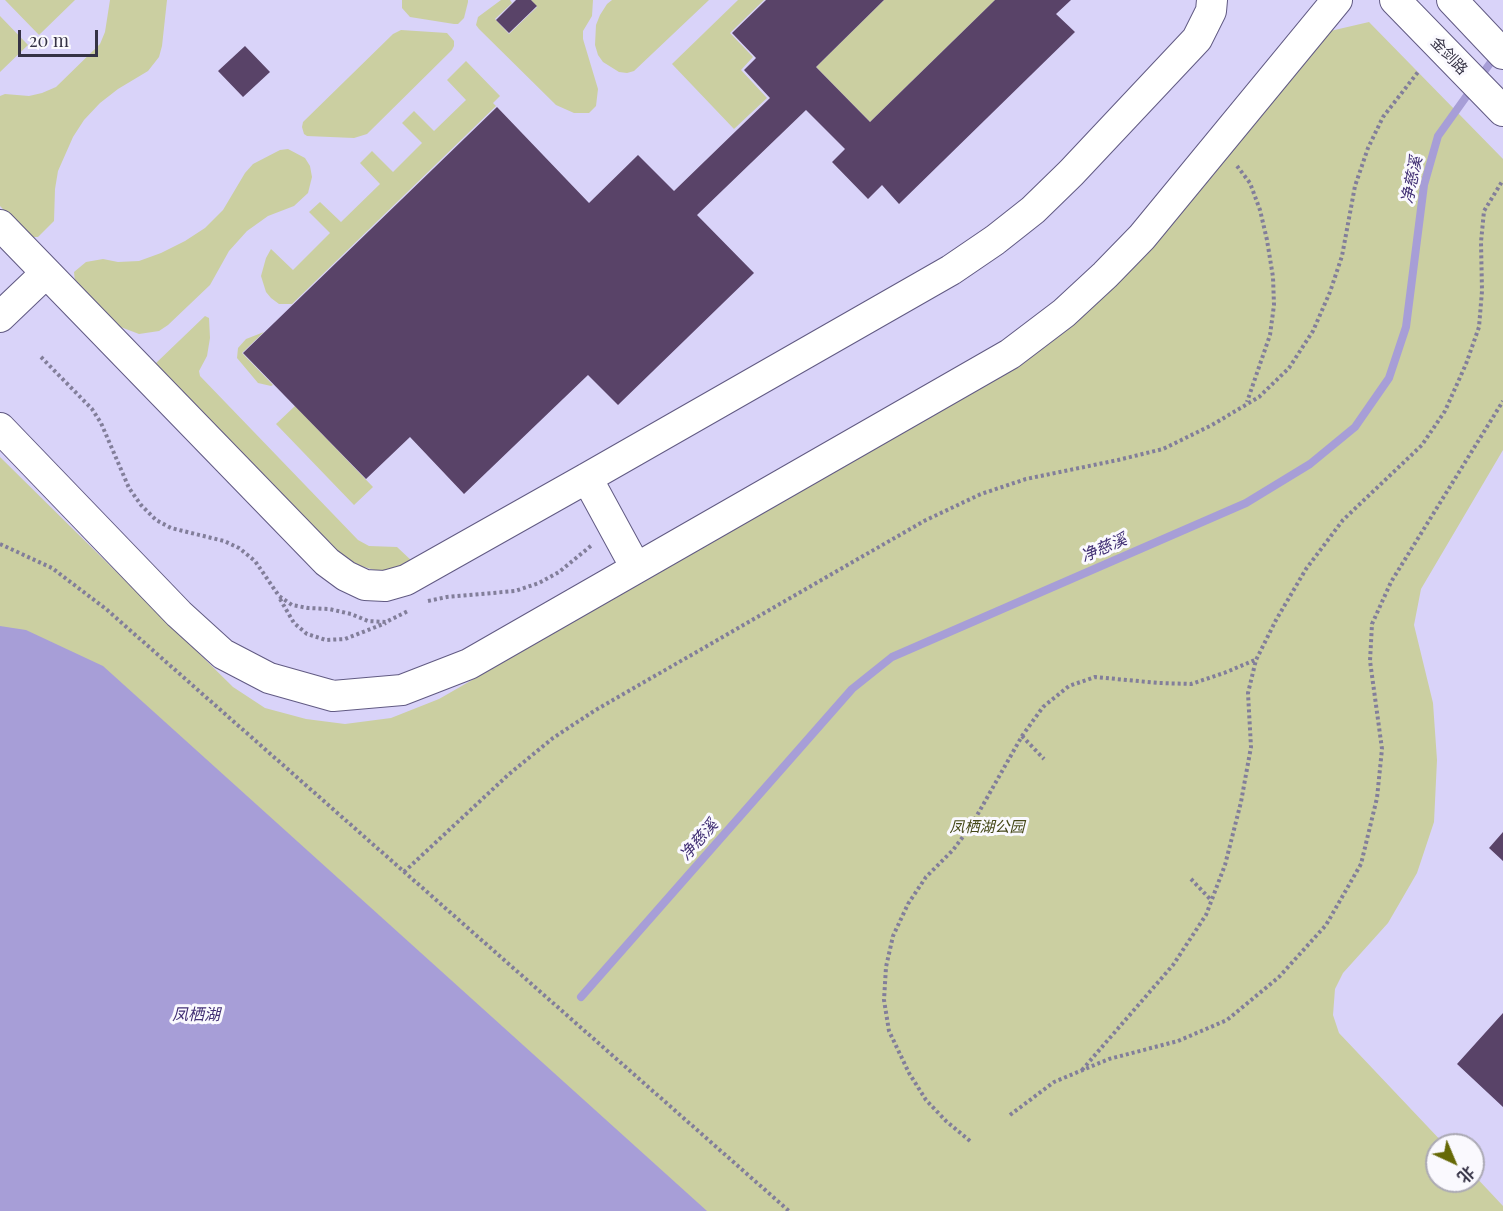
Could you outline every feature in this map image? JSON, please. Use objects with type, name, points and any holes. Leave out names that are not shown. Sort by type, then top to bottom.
[{"type":"street","points":[[0,225],[327,562],[346,576],[365,585],[385,586],[406,580],[586,478],[951,270],[995,240],[1033,210],[1071,173],[1197,39],[1211,11],[1212,0]]},
{"type":"street","points":[[0,428],[179,614],[223,654],[269,678],[333,696],[402,690],[469,664],[1010,354],[1064,313],[1142,237],[1337,0]]},
{"type":"street","points":[[1452,0],[1503,54]]},
{"type":"street","name":"金剑路","points":[[1397,2],[1503,111]]},
{"type":"street","points":[[0,317],[46,273]]},
{"type":"street","points":[[586,478],[636,568]]},
{"type":"path","points":[[404,872],[508,775],[569,727],[924,522],[981,494],[1026,479],[1163,449],[1212,425],[1259,397],[1289,368],[1313,331],[1342,256],[1355,186],[1368,148],[1383,117],[1418,72]]},
{"type":"path","points":[[1233,161],[1250,183],[1260,210],[1273,277],[1274,305],[1270,335],[1247,404]]},
{"type":"path","points":[[1082,1070],[1173,966],[1206,915],[1225,865],[1243,791],[1251,747],[1248,693],[1256,660],[1276,620],[1306,569],[1343,520],[1422,445],[1445,411],[1466,364],[1479,327],[1484,211],[1503,180]]},
{"type":"path","points":[[1010,1115],[1054,1082],[1109,1059],[1178,1041],[1227,1020],[1279,977],[1326,925],[1361,864],[1377,798],[1382,750],[1370,661],[1372,624],[1391,582],[1503,400]]},
{"type":"path","points":[[0,544],[52,568],[106,609],[789,1211]]},
{"type":"path","points":[[279,596],[294,623],[307,634],[326,640],[345,639],[386,622]]},
{"type":"path","points":[[970,1141],[926,1100],[909,1073],[890,1031],[884,1000],[886,967],[893,936],[908,904],[926,877],[971,826],[1022,736],[1043,707],[1069,686],[1095,677],[1191,684],[1256,660]]},
{"type":"path","points":[[1022,736],[1044,759]]},
{"type":"path","points":[[1191,879],[1211,900]]},
{"type":"green space","points":[[5,0],[75,0],[39,35]]},
{"type":"green space","points":[[110,0],[167,0],[159,57],[148,71],[118,89],[84,120],[73,137],[58,171],[54,221],[38,237],[29,237],[0,206],[0,96],[5,94],[29,96],[56,87],[100,44],[105,32]]},
{"type":"green space","points":[[402,0],[468,0],[468,2],[464,18],[458,24],[454,24],[410,17],[402,8]]},
{"type":"green space","points":[[501,0],[510,0],[512,3],[495,19],[509,34],[537,7],[531,0],[593,0],[592,16],[583,31],[583,39],[598,89],[596,106],[589,113],[574,113],[556,105],[479,29],[476,25],[478,17]]},
{"type":"green space","points":[[612,0],[709,0],[634,71],[627,73],[619,72],[603,62],[595,45],[596,25],[607,4]]},
{"type":"green space","points":[[738,0],[764,0],[730,33],[753,57],[741,70],[767,98],[734,129],[672,64]]},
{"type":"green space","points":[[884,0],[995,0],[870,122],[816,67]]},
{"type":"green space","points":[[0,16],[28,45],[0,72]]},
{"type":"green space","name":"凤栖湖公园","points":[[1369,22],[1503,159],[1503,450],[1421,589],[1414,625],[1433,703],[1437,760],[1434,822],[1417,873],[1388,923],[1343,973],[1335,989],[1333,1015],[1339,1033],[1434,1133],[1425,1133],[1425,1193],[1485,1193],[1485,1187],[1503,1206],[1503,1211],[0,1211],[0,457],[233,687],[265,708],[306,719],[345,724],[391,718],[439,699],[1021,365],[1073,324],[1119,282],[1159,238],[1326,32]]},
{"type":"green space","points":[[401,30],[447,33],[454,41],[454,46],[367,134],[354,138],[304,134],[303,122],[393,34]]},
{"type":"green space","points":[[466,61],[500,96],[493,103],[496,106],[292,304],[279,304],[271,298],[266,292],[261,276],[271,249],[293,270],[330,233],[309,212],[320,202],[341,222],[380,184],[360,163],[372,151],[393,172],[422,143],[402,123],[414,111],[434,131],[466,100],[447,80]]},
{"type":"green space","points":[[288,149],[305,158],[310,166],[312,177],[308,193],[294,206],[268,216],[247,231],[229,251],[210,285],[159,331],[139,334],[118,326],[75,282],[74,272],[86,262],[103,259],[118,262],[139,261],[185,241],[205,228],[223,210],[253,164],[280,150]]},
{"type":"green space","points":[[205,316],[209,318],[210,338],[207,356],[199,371],[200,376],[358,540],[369,546],[397,547],[413,562],[378,571],[357,565],[335,550],[155,364]]},
{"type":"green space","points":[[264,332],[242,353],[273,385],[271,386],[258,383],[237,358],[238,348],[246,339]]},
{"type":"green space","points":[[295,406],[373,487],[354,505],[276,424]]},
{"type":"water","name":"凤栖湖","points":[[0,626],[26,630],[103,666],[707,1211],[0,1211]]},
{"type":"building","points":[[516,0],[531,0],[537,6],[509,33],[496,20]]},
{"type":"building","points":[[766,0],[884,0],[816,67],[870,122],[995,0],[1071,0],[1056,14],[1075,32],[899,204],[882,185],[868,199],[832,162],[845,149],[806,110],[697,215],[754,273],[618,405],[588,375],[464,494],[410,437],[366,479],[243,353],[497,107],[589,203],[638,155],[674,191],[770,98],[744,70],[756,58],[732,33]]},
{"type":"building","points":[[245,46],[270,72],[243,97],[218,71]]},
{"type":"building","points":[[1503,832],[1503,861],[1489,848]]},
{"type":"building","points":[[1503,1013],[1503,1107],[1457,1064]]},
{"type":"waterway","name":"净慈溪","points":[[581,997],[852,689],[892,657],[1246,503],[1310,464],[1355,427],[1389,378],[1406,327],[1424,185],[1438,136],[1496,55]]}]
